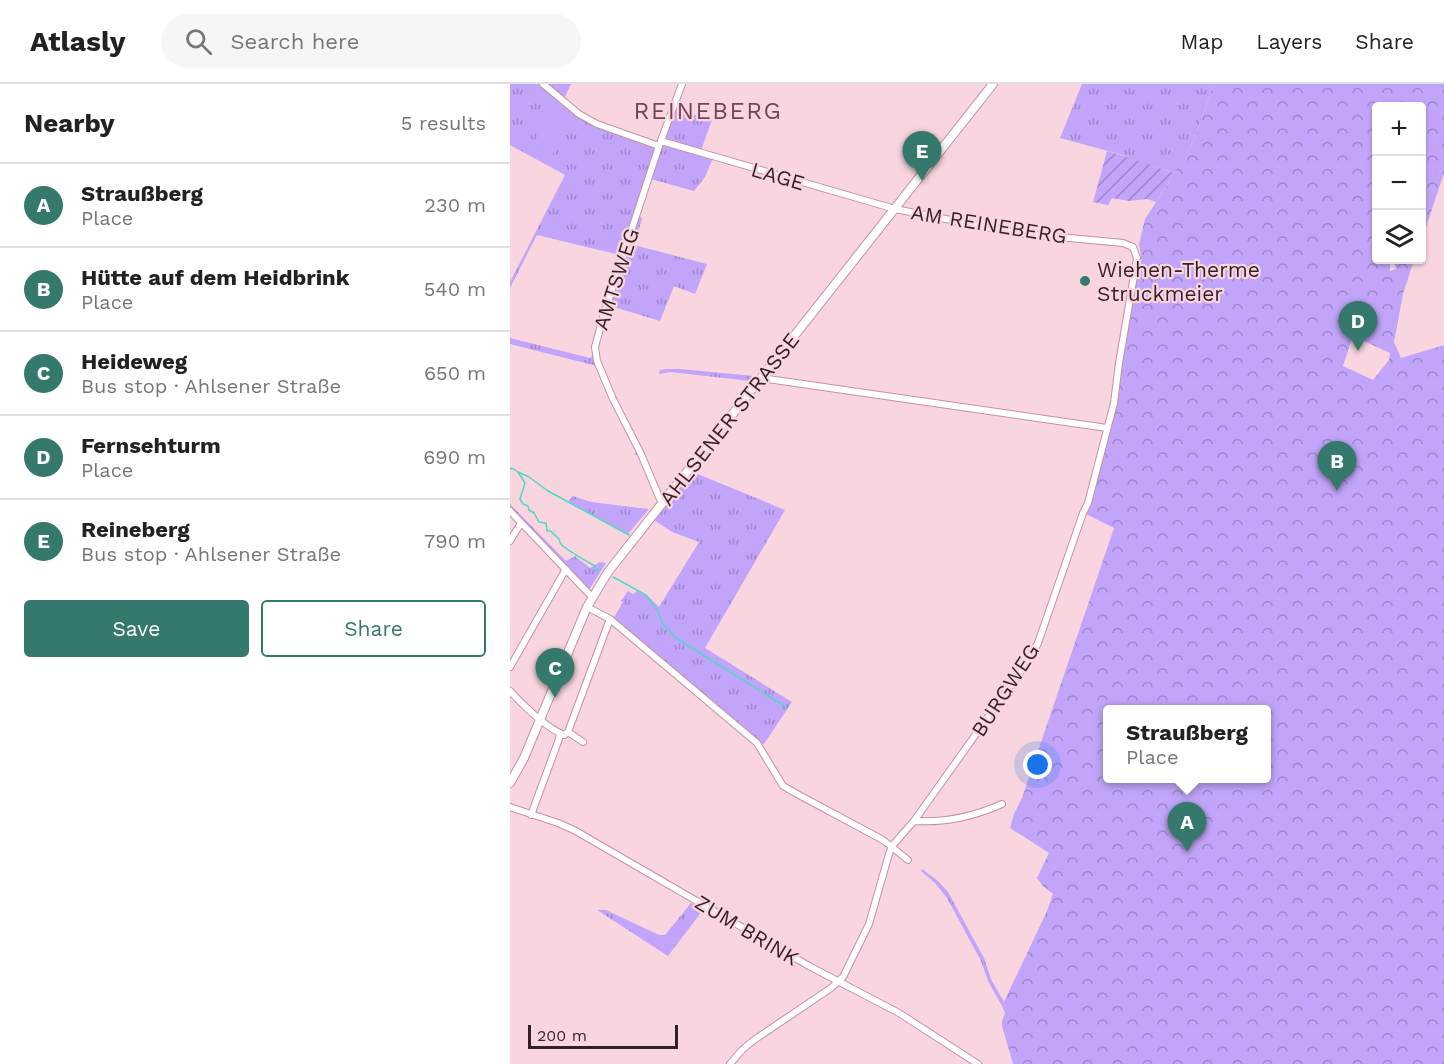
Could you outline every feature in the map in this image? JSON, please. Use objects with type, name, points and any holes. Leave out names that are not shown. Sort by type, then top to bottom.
[{"type":"main road","name":"AHLSENER STRASSE","points":[[510,783],[541,720],[587,607],[608,572],[993,84]]},
{"type":"street","name":"LAGE","points":[[543,84],[579,114],[595,123],[660,144],[895,209]]},
{"type":"street","name":"AMTSWEG","points":[[662,504],[597,361],[595,347],[660,144],[682,84]]},
{"type":"street","name":"AM REINEBERG","points":[[895,209],[1016,232],[1112,241],[1134,247],[1137,258],[1114,403],[1088,503],[1083,513]]},
{"type":"street","points":[[761,378],[1107,428]]},
{"type":"street","points":[[510,511],[592,597]]},
{"type":"street","name":"BURGWEG","points":[[730,1064],[750,1044],[831,988],[846,971],[869,924],[892,846],[914,821],[1030,658],[1038,643],[1083,513]]},
{"type":"street","points":[[510,541],[522,523]]},
{"type":"street","points":[[510,667],[566,570]]},
{"type":"street","points":[[587,607],[610,619],[757,743],[783,786],[884,840],[908,860]]},
{"type":"street","points":[[510,691],[541,720],[564,735],[568,732],[610,619]]},
{"type":"street","points":[[568,732],[584,742]]},
{"type":"street","points":[[531,815],[560,733]]},
{"type":"street","points":[[914,821],[927,822],[978,814],[1002,804]]},
{"type":"street","name":"ZUM BRINK","points":[[510,807],[574,830],[809,966],[899,1013],[978,1064]]},
{"type":"green space","points":[[510,84],[571,84],[564,99],[582,117],[660,148],[676,109],[712,120],[700,153],[713,158],[705,177],[694,191],[651,179],[639,215],[642,219],[634,245],[707,264],[695,294],[674,286],[660,321],[607,305],[594,341],[596,361],[644,456],[634,455],[636,452],[596,367],[510,344],[510,338],[590,358],[593,355],[593,340],[620,255],[537,235],[510,288],[510,282],[565,175],[510,145]]},
{"type":"green space","points":[[1082,84],[1214,84],[1194,140],[1175,173],[1123,155],[1060,138]]},
{"type":"green space","points":[[1214,84],[1444,84],[1444,173],[1426,227],[1426,102],[1372,102],[1372,264],[1390,264],[1390,271],[1396,269],[1395,264],[1413,264],[1403,294],[1394,342],[1401,358],[1444,345],[1444,1064],[1013,1064],[1002,1026],[1005,1013],[1002,1006],[1053,894],[1037,878],[1049,853],[1010,828],[1114,528],[1084,513],[1121,362],[1141,256],[1139,244],[1145,219],[1194,140]],"holes":[[[1353,336],[1390,353],[1389,360],[1373,380],[1343,366]]]},
{"type":"green space","points":[[552,112],[572,124],[548,162],[529,151]]},
{"type":"green space","points":[[1107,151],[1175,173],[1156,202],[1147,199],[1129,201],[1112,198],[1108,205],[1093,202]]},
{"type":"green space","points":[[660,370],[754,376],[750,381],[670,372],[659,374]]},
{"type":"green space","points":[[693,472],[785,510],[705,648],[792,702],[764,744],[758,742],[613,619],[628,591],[633,594],[637,591],[650,598],[659,607],[699,542],[672,532],[654,520]]},
{"type":"green space","points":[[573,496],[591,502],[649,509],[628,534],[568,501]]},
{"type":"green space","points":[[510,504],[566,561],[575,556],[590,568],[600,562],[606,563],[589,590],[510,509]]},
{"type":"green space","points":[[922,869],[948,892],[984,958],[991,979],[1004,1001],[1002,1006],[947,898],[921,871]]},
{"type":"green space","points":[[691,903],[703,910],[668,956],[597,910],[606,910],[659,935],[665,935]]},
{"type":"waterway","points":[[510,469],[518,472],[525,483],[520,499],[534,513],[539,522],[546,523],[547,531],[551,531],[567,549],[595,566],[596,570],[600,570]]},
{"type":"waterway","points":[[518,472],[629,535]]},
{"type":"waterway","points":[[613,577],[646,595],[658,611],[662,623],[676,638],[786,707]]},
{"type":"place","name":"Reineberg","points":[[922,181]]},
{"type":"place","name":"Wiehen-Therme Struckmeier","points":[[1085,281]]},
{"type":"place","name":"Fernsehturm","points":[[1358,351]]},
{"type":"place","name":"Hütte auf dem Heidbrink","points":[[1337,491]]},
{"type":"place","name":"Heideweg","points":[[555,698]]},
{"type":"place","name":"Straußberg","points":[[1187,852]]},
{"type":"district","name":"REINEBERG","points":[[708,111]]}]
